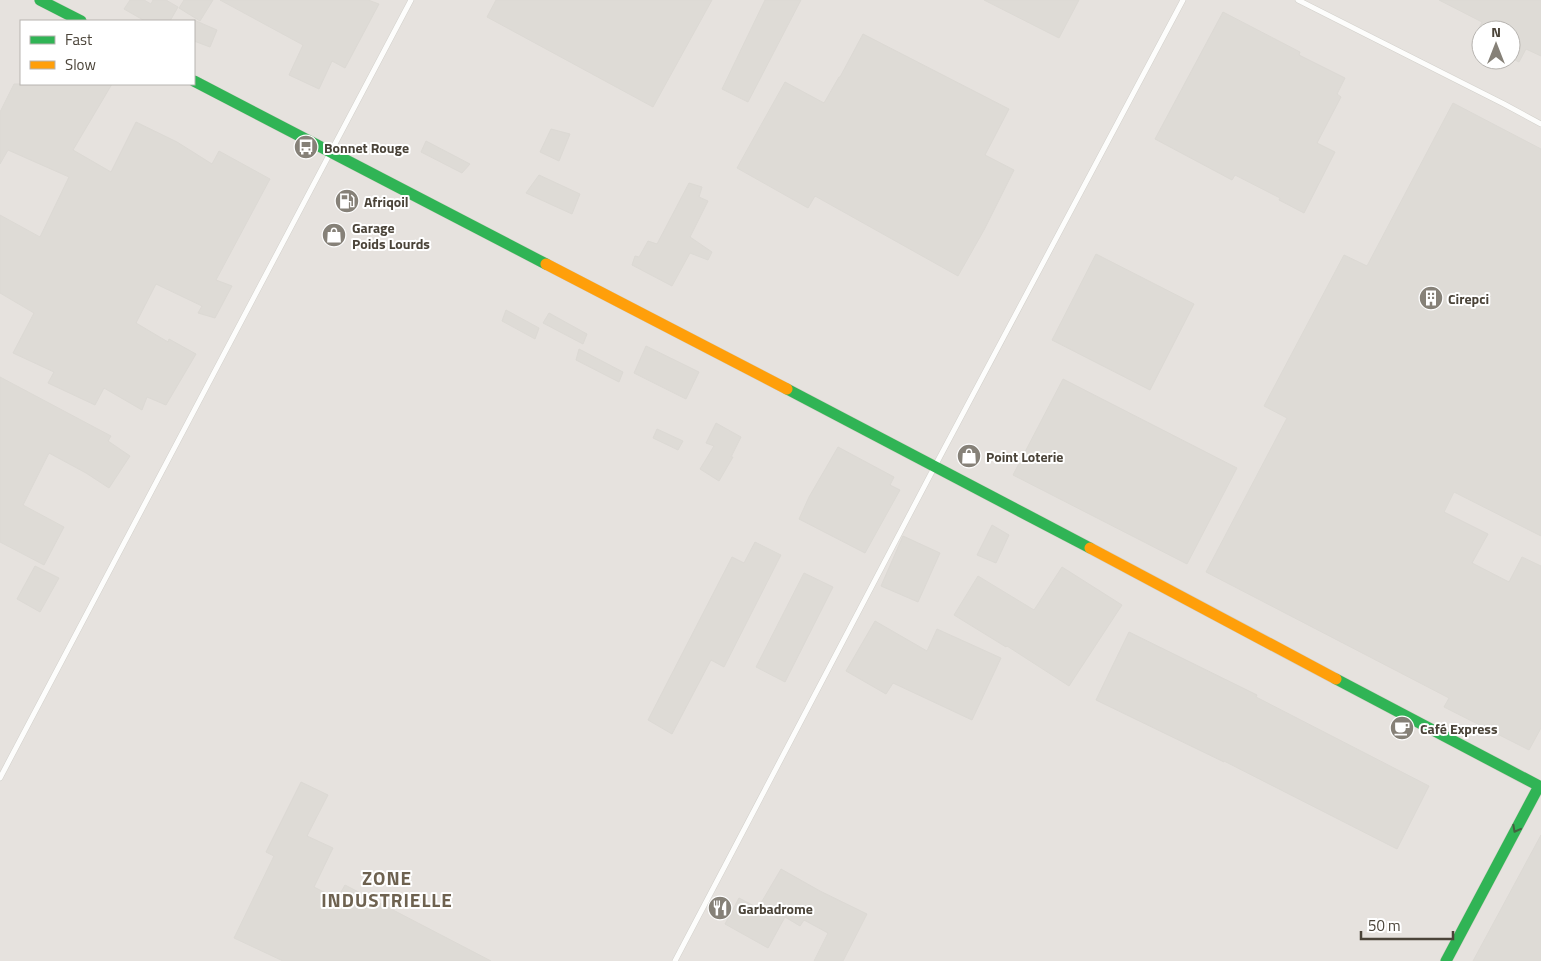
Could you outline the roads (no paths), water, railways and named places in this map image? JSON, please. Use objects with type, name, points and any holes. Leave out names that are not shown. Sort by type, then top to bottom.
[{"type":"street","points":[[40,0],[79,20]]},
{"type":"street","points":[[195,82],[935,466],[1540,785],[1446,961]]},
{"type":"lane","points":[[0,778],[411,0]]},
{"type":"lane","points":[[675,961],[1183,0]]},
{"type":"lane","points":[[1298,0],[1541,124]]},
{"type":"place","name":"Bonnet Rouge","points":[[306,147]]},
{"type":"place","name":"Afriqoil","points":[[347,201]]},
{"type":"place","name":"Garage Poids Lourds","points":[[334,235]]},
{"type":"place","name":"Cirepci","points":[[1431,298]]},
{"type":"place","name":"Point Loterie","points":[[969,456]]},
{"type":"place","name":"Café Express","points":[[1402,728]]},
{"type":"place","name":"Garbadrome","points":[[720,908]]},
{"type":"district","name":"ZONE INDUSTRIELLE","points":[[387,888]]}]
